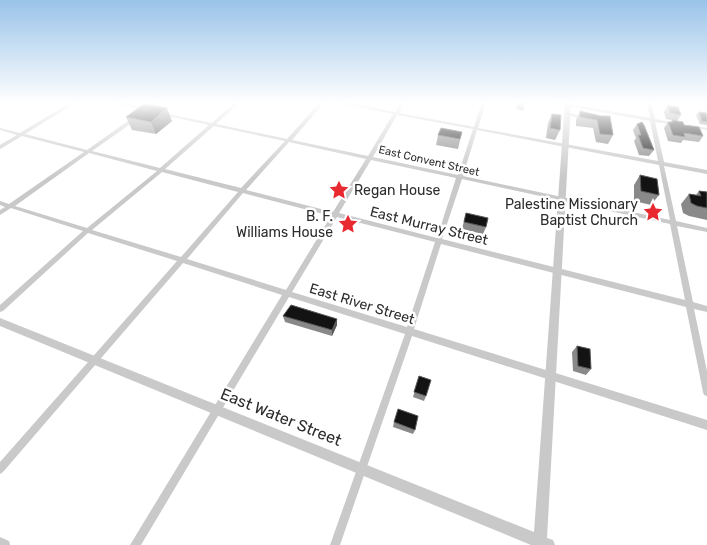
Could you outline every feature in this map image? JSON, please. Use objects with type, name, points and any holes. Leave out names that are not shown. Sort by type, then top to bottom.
[{"type":"street","points":[[0,146],[32,127]]},
{"type":"street","points":[[0,213],[121,127]]},
{"type":"street","points":[[0,309],[88,230],[210,127]]},
{"type":"street","name":"East Convent Street","points":[[230,127],[707,230]]},
{"type":"street","points":[[0,469],[181,260],[300,127]]},
{"type":"street","points":[[134,545],[388,127]]},
{"type":"street","points":[[467,127],[707,172]]},
{"type":"street","points":[[542,544],[550,376],[566,127]]},
{"type":"street","points":[[654,127],[707,392]]},
{"type":"street","name":"East Murray Street","points":[[0,129],[707,309]]},
{"type":"street","points":[[335,545],[409,332],[476,129]]},
{"type":"street","name":"East River Street","points":[[0,203],[707,425]]},
{"type":"street","name":"East Water Street","points":[[0,322],[542,544]]},
{"type":"street","points":[[0,542],[5,545]]},
{"type":"building","points":[[560,127],[560,130],[550,128]]},
{"type":"building","points":[[599,127],[612,127],[613,135],[600,134]]},
{"type":"building","points":[[638,127],[645,127],[654,150],[643,148],[638,135],[641,135]]},
{"type":"building","points":[[670,127],[699,127],[703,136],[684,133],[685,137],[673,135]]},
{"type":"building","points":[[441,128],[462,132],[460,139],[438,135]]},
{"type":"building","points":[[640,175],[657,179],[659,195],[641,191]]},
{"type":"building","points":[[699,191],[707,192],[707,208],[691,203],[689,194],[701,196]]},
{"type":"building","points":[[466,213],[488,218],[486,227],[464,222]]},
{"type":"building","points":[[291,305],[337,319],[332,330],[283,316]]},
{"type":"building","points":[[577,346],[590,349],[591,369],[578,366]]},
{"type":"building","points":[[419,376],[431,380],[426,396],[414,392]]},
{"type":"building","points":[[398,409],[418,416],[415,430],[394,422]]},
{"type":"place","name":"Regan House","points":[[339,190]]},
{"type":"place","name":"Palestine Missionary Baptist Church","points":[[653,212]]},
{"type":"place","name":"B. F. Williams House","points":[[348,224]]}]
